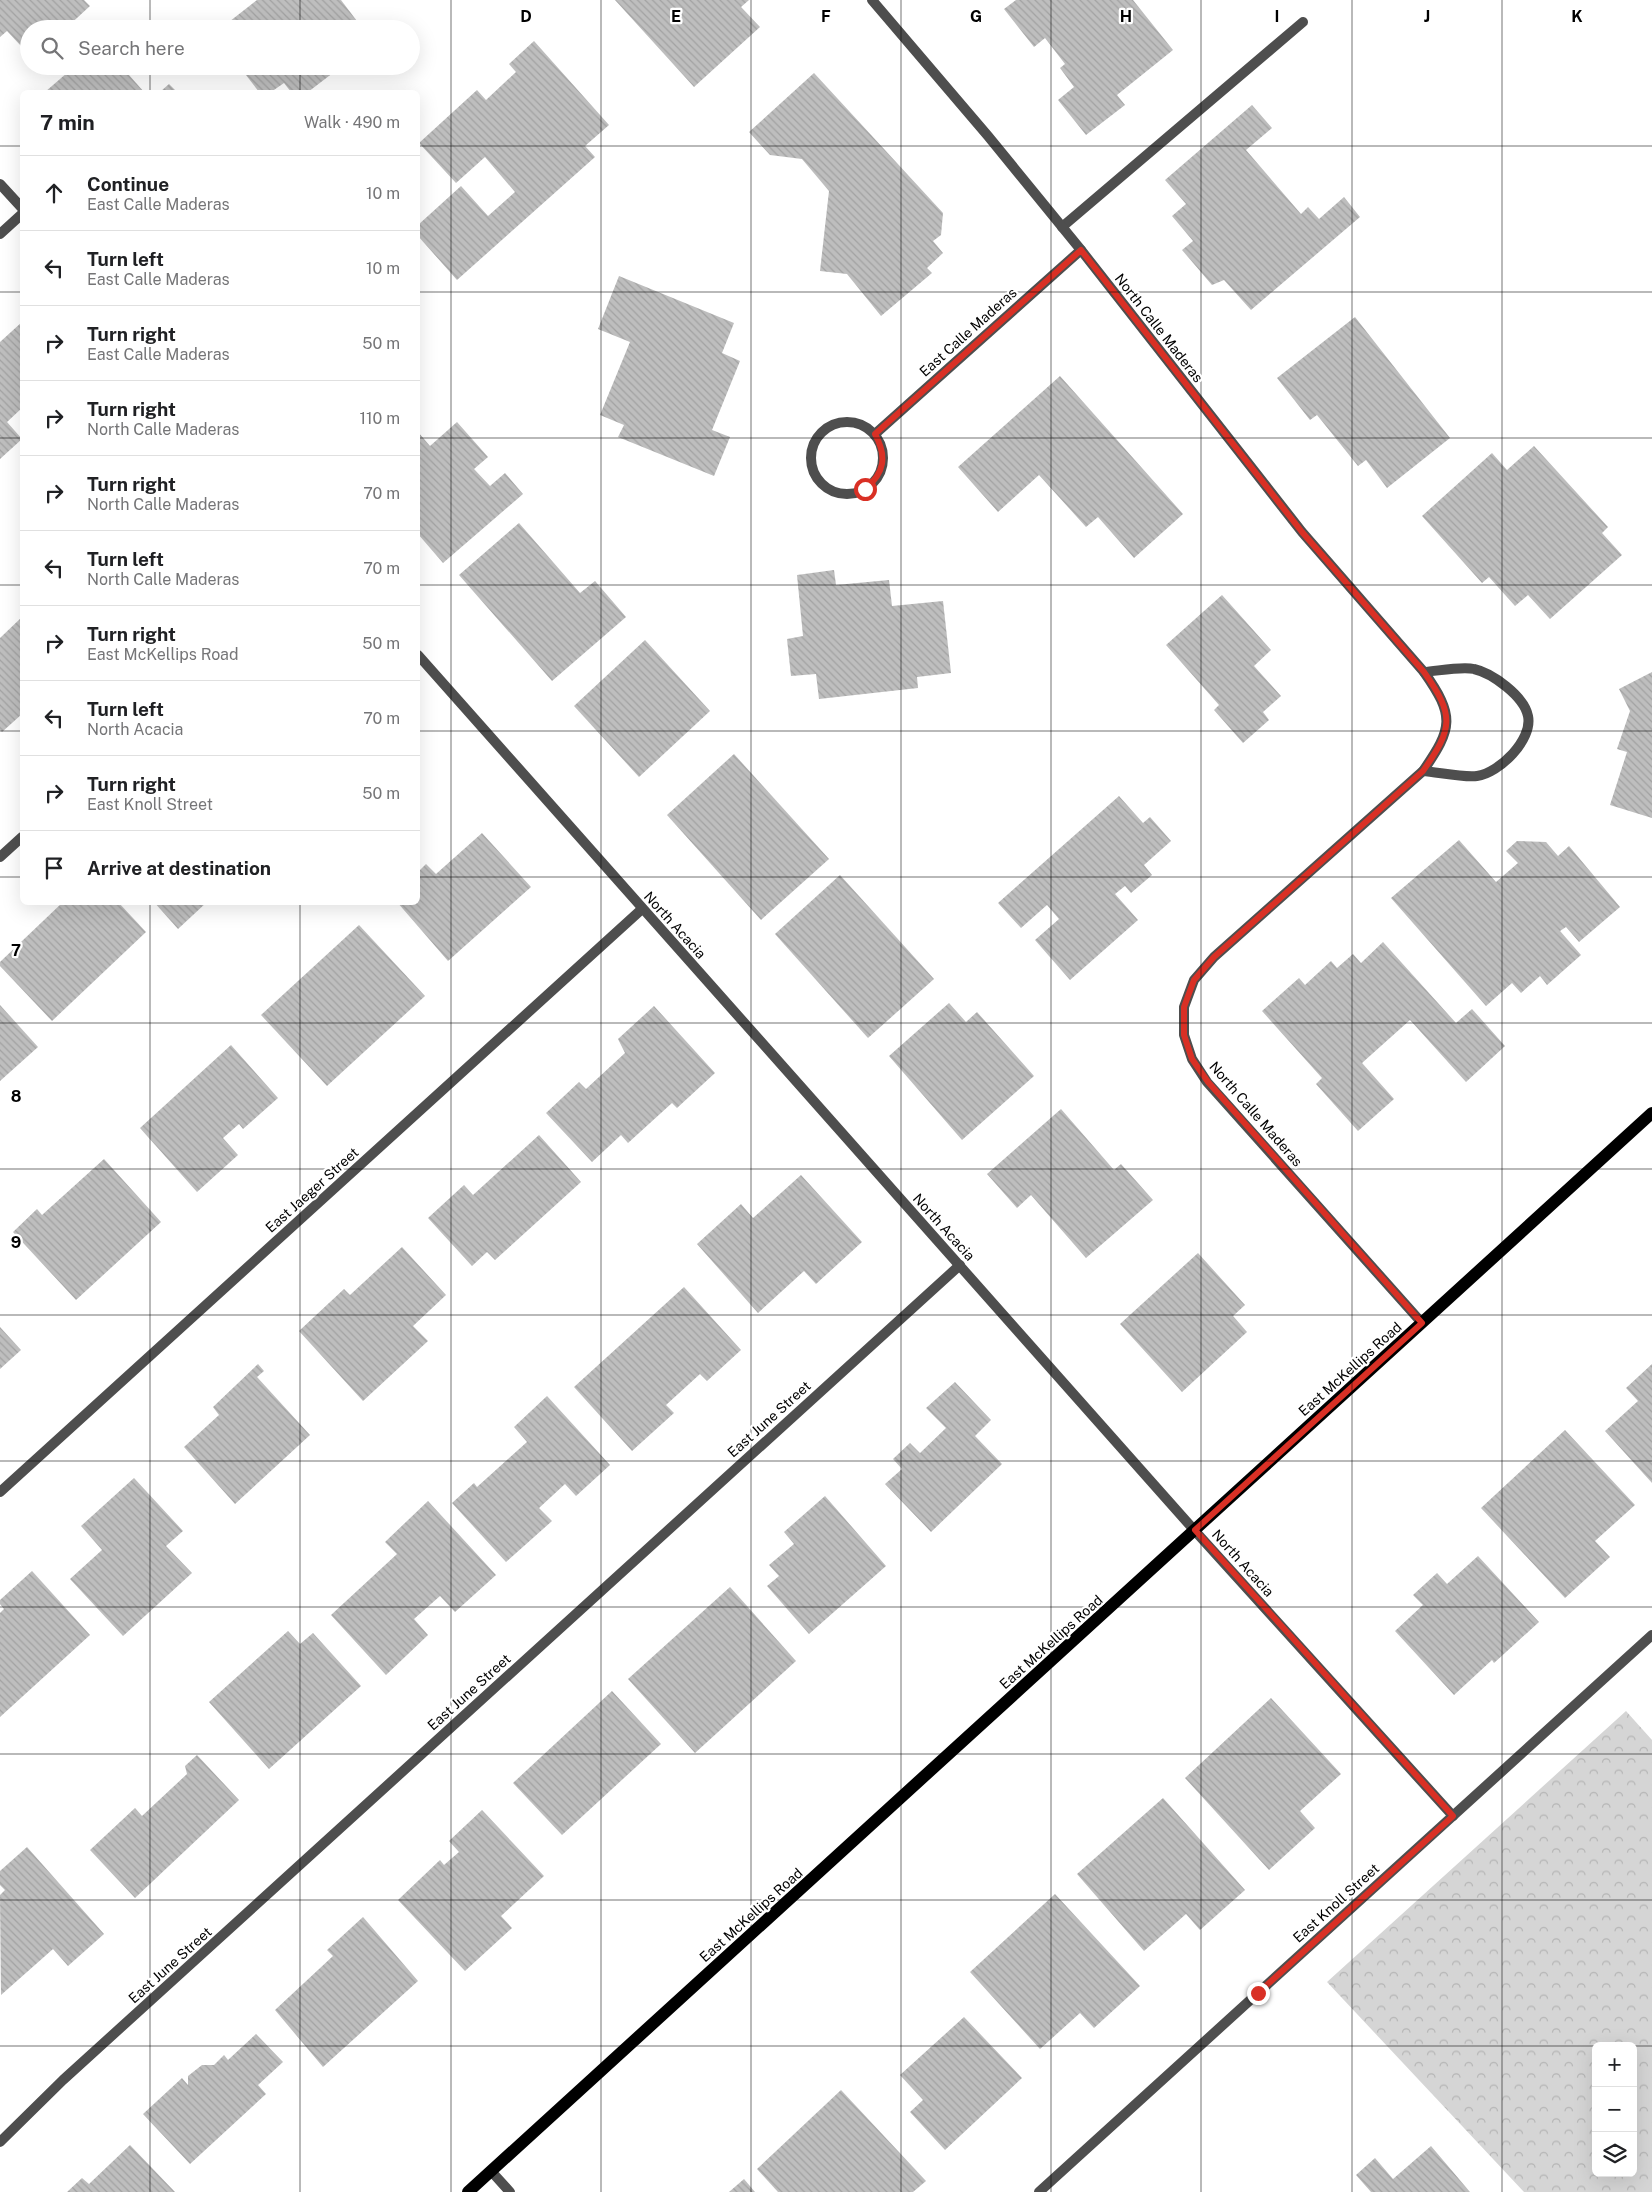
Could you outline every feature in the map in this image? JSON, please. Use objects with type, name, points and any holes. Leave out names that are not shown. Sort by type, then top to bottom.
[{"type":"main road","name":"East McKellips Road","points":[[468,2192],[1652,1113]]},
{"type":"street","name":"North Calle Maderas","points":[[872,0],[1081,250],[1302,532],[1424,672],[1440,695],[1448,721],[1440,747],[1423,771],[1214,957],[1194,980],[1184,1007],[1184,1035],[1186,1043],[1192,1059],[1208,1082],[1422,1323]]},
{"type":"street","points":[[1062,227],[1303,22]]},
{"type":"street","points":[[0,184],[20,206]]},
{"type":"street","points":[[0,234],[20,216]]},
{"type":"street","name":"East Calle Maderas","points":[[875,434],[1081,250]]},
{"type":"street","points":[[855,422],[875,434],[881,445],[883,457],[881,470],[875,481],[865,489],[847,494],[830,490],[820,482],[814,472],[811,461],[812,450],[816,440],[823,431],[833,425],[855,422]]},
{"type":"street","name":"North Acacia","points":[[420,657],[1195,1530],[1453,1816]]},
{"type":"street","points":[[1423,771],[1477,776],[1496,769],[1516,751],[1525,734],[1528,716],[1519,698],[1498,680],[1474,669],[1424,672]]},
{"type":"street","points":[[0,857],[20,839]]},
{"type":"street","name":"East Jaeger Street","points":[[0,1492],[642,909]]},
{"type":"street","name":"East June Street","points":[[0,2142],[78,2066],[960,1265]]},
{"type":"street","name":"East Knoll Street","points":[[1039,2192],[1652,1635]]},
{"type":"street","points":[[491,2171],[510,2192]]},
{"type":"green space","points":[[1626,1711],[1652,1740],[1652,2192],[1524,2192],[1327,1982]]},
{"type":"building","points":[[0,0],[84,0],[90,6],[75,20],[20,20],[20,45],[7,31],[0,37]]},
{"type":"building","points":[[257,0],[341,0],[356,20],[231,20]]},
{"type":"building","points":[[615,0],[749,0],[741,7],[760,27],[694,87]]},
{"type":"building","points":[[1016,0],[1133,0],[1173,50],[1117,95],[1125,105],[1086,135],[1058,100],[1074,87],[1060,68],[1065,64],[1045,38],[1034,47],[1004,9]]},
{"type":"building","points":[[534,41],[609,125],[585,146],[595,157],[457,280],[420,238],[420,223],[461,186],[488,216],[515,192],[485,157],[456,183],[420,142],[477,90],[486,100],[516,72],[509,64]]},
{"type":"building","points":[[814,73],[943,213],[941,235],[933,241],[943,253],[927,268],[932,273],[881,316],[847,274],[820,271],[829,191],[802,159],[770,155],[749,132]]},
{"type":"building","points":[[65,75],[129,75],[142,90],[47,90]]},
{"type":"building","points":[[246,75],[330,75],[311,90],[289,90],[284,83],[274,90],[257,90]]},
{"type":"building","points":[[169,84],[175,90],[162,90]]},
{"type":"building","points":[[1252,105],[1272,128],[1246,150],[1301,214],[1308,207],[1319,219],[1344,197],[1360,217],[1251,310],[1224,280],[1212,285],[1182,250],[1193,241],[1172,216],[1186,204],[1165,180]]},
{"type":"building","points":[[619,276],[734,323],[722,353],[740,361],[712,430],[730,437],[714,476],[618,437],[624,425],[600,415],[630,342],[598,329]]},
{"type":"building","points":[[1355,317],[1450,438],[1387,488],[1366,460],[1358,466],[1317,415],[1310,420],[1277,378]]},
{"type":"building","points":[[20,324],[20,410],[7,422],[20,437],[20,441],[0,459],[0,342]]},
{"type":"building","points":[[1060,376],[1183,514],[1134,558],[1098,517],[1086,527],[1039,475],[998,512],[958,467]]},
{"type":"building","points":[[457,422],[488,457],[474,469],[490,486],[505,473],[523,494],[443,563],[420,536],[420,434],[430,446]]},
{"type":"building","points":[[1534,446],[1608,527],[1602,533],[1622,555],[1550,619],[1528,595],[1515,606],[1489,577],[1482,583],[1422,516],[1492,453],[1507,470]]},
{"type":"building","points":[[519,523],[580,593],[595,581],[626,617],[552,681],[459,575]]},
{"type":"building","points":[[834,570],[836,585],[889,580],[892,606],[943,601],[951,673],[917,677],[918,688],[819,699],[816,674],[791,676],[787,639],[803,636],[797,575]]},
{"type":"building","points":[[1222,595],[1271,650],[1254,666],[1281,696],[1263,712],[1269,720],[1243,743],[1214,710],[1219,705],[1166,645]]},
{"type":"building","points":[[20,619],[20,716],[2,732],[0,730],[0,638]]},
{"type":"building","points":[[645,640],[710,711],[639,777],[574,706]]},
{"type":"building","points":[[1652,672],[1652,818],[1610,805],[1627,752],[1617,749],[1630,711],[1619,689]]},
{"type":"building","points":[[734,754],[829,859],[761,920],[667,815]]},
{"type":"building","points":[[1119,796],[1143,823],[1150,817],[1171,841],[1144,865],[1152,875],[1131,893],[1125,886],[1115,894],[1138,920],[1070,980],[1035,940],[1059,919],[1047,905],[1021,928],[998,903]]},
{"type":"building","points":[[482,833],[531,887],[448,961],[400,905],[420,905],[420,870],[426,864],[436,874]]},
{"type":"building","points":[[1459,840],[1496,882],[1518,863],[1506,851],[1517,841],[1546,842],[1558,856],[1569,846],[1620,907],[1579,942],[1566,927],[1560,931],[1581,955],[1547,985],[1540,976],[1521,993],[1512,983],[1486,1006],[1391,898]]},
{"type":"building","points":[[840,875],[934,979],[868,1038],[775,934]]},
{"type":"building","points":[[60,905],[121,905],[146,932],[52,1021],[0,966],[0,962]]},
{"type":"building","points":[[157,905],[204,905],[178,929]]},
{"type":"building","points":[[359,925],[425,996],[327,1086],[261,1015]]},
{"type":"building","points":[[1383,942],[1456,1023],[1472,1009],[1505,1046],[1466,1082],[1410,1020],[1362,1063],[1394,1099],[1358,1131],[1316,1084],[1322,1078],[1262,1011],[1299,978],[1305,985],[1331,961],[1337,968],[1353,954],[1361,963]]},
{"type":"building","points":[[949,1003],[966,1022],[977,1012],[1034,1076],[962,1140],[889,1056]]},
{"type":"building","points":[[0,1005],[38,1047],[0,1081]]},
{"type":"building","points":[[654,1006],[715,1073],[677,1108],[672,1103],[628,1143],[621,1135],[592,1162],[546,1113],[579,1082],[586,1089],[625,1053],[618,1039]]},
{"type":"building","points":[[231,1045],[278,1098],[243,1129],[239,1124],[223,1138],[238,1155],[197,1192],[140,1128]]},
{"type":"building","points":[[1061,1109],[1114,1170],[1121,1164],[1153,1200],[1086,1258],[1031,1195],[1017,1208],[987,1174]]},
{"type":"building","points":[[539,1135],[581,1182],[495,1260],[487,1252],[472,1266],[428,1218],[464,1185],[473,1195]]},
{"type":"building","points":[[104,1159],[161,1222],[76,1300],[13,1232],[37,1209],[42,1215]]},
{"type":"building","points":[[801,1175],[862,1242],[816,1284],[804,1271],[758,1313],[697,1244],[741,1204],[753,1218]]},
{"type":"building","points":[[402,1247],[446,1295],[413,1326],[428,1341],[363,1401],[299,1331],[344,1289],[350,1295]]},
{"type":"building","points":[[1198,1253],[1245,1305],[1233,1316],[1247,1332],[1182,1392],[1120,1324]]},
{"type":"building","points":[[684,1287],[741,1350],[707,1381],[700,1374],[666,1405],[674,1413],[632,1451],[574,1387]]},
{"type":"building","points":[[0,1327],[21,1350],[0,1369]]},
{"type":"building","points":[[258,1364],[264,1371],[257,1377],[310,1435],[235,1504],[184,1447],[219,1415],[213,1407]]},
{"type":"building","points":[[1652,1364],[1652,1483],[1605,1431],[1638,1401],[1626,1388]]},
{"type":"building","points":[[955,1382],[991,1420],[975,1436],[1002,1464],[931,1532],[885,1484],[902,1469],[893,1459],[910,1443],[920,1453],[946,1428],[926,1408]]},
{"type":"building","points":[[547,1396],[610,1465],[576,1496],[565,1484],[539,1508],[552,1521],[506,1562],[452,1503],[474,1483],[477,1487],[527,1442],[514,1427]]},
{"type":"building","points":[[1565,1430],[1635,1505],[1595,1541],[1610,1557],[1565,1598],[1481,1508]]},
{"type":"building","points":[[134,1478],[183,1531],[166,1546],[192,1573],[123,1636],[70,1579],[102,1550],[81,1526]]},
{"type":"building","points":[[825,1496],[886,1566],[809,1634],[767,1586],[779,1576],[769,1565],[794,1544],[784,1532]]},
{"type":"building","points":[[428,1501],[496,1575],[455,1612],[440,1596],[414,1619],[428,1635],[386,1675],[331,1615],[397,1554],[385,1542]]},
{"type":"building","points":[[1478,1556],[1539,1622],[1494,1663],[1492,1660],[1454,1695],[1395,1631],[1423,1605],[1413,1595],[1437,1573],[1447,1584]]},
{"type":"building","points":[[32,1571],[90,1635],[0,1717],[0,1613],[4,1609],[0,1604],[0,1600]]},
{"type":"building","points":[[730,1587],[796,1661],[695,1753],[628,1679]]},
{"type":"building","points":[[288,1631],[300,1644],[313,1633],[361,1686],[269,1769],[209,1702]]},
{"type":"building","points":[[612,1691],[661,1744],[562,1835],[513,1783]]},
{"type":"building","points":[[1271,1698],[1341,1774],[1300,1811],[1315,1828],[1269,1870],[1185,1778]]},
{"type":"building","points":[[197,1755],[239,1800],[135,1898],[90,1850],[135,1808],[142,1816],[187,1774],[185,1766]]},
{"type":"building","points":[[1163,1798],[1245,1890],[1200,1930],[1186,1914],[1144,1951],[1077,1874]]},
{"type":"building","points":[[482,1810],[544,1876],[501,1916],[512,1928],[465,1971],[398,1900],[440,1860],[444,1865],[459,1852],[449,1841]]},
{"type":"building","points":[[27,1847],[104,1934],[68,1966],[53,1949],[1,1995],[0,1895],[5,1890],[0,1885],[0,1871]]},
{"type":"building","points":[[1055,1894],[1140,1986],[1094,2028],[1080,2013],[1040,2049],[970,1972]]},
{"type":"building","points":[[363,1917],[418,1981],[323,2067],[275,2010],[333,1956],[327,1950]]},
{"type":"building","points":[[964,2017],[1022,2078],[945,2150],[910,2112],[923,2100],[900,2075]]},
{"type":"building","points":[[256,2034],[283,2062],[258,2085],[266,2094],[190,2164],[143,2114],[182,2078],[188,2085],[188,2076],[202,2065],[214,2065],[224,2055],[228,2060]]},
{"type":"building","points":[[841,2090],[926,2181],[913,2192],[778,2192],[757,2169]]},
{"type":"building","points":[[130,2145],[175,2192],[67,2192],[82,2178],[89,2184]]},
{"type":"building","points":[[1431,2146],[1470,2192],[1371,2192],[1356,2175],[1375,2158],[1393,2179]]},
{"type":"building","points":[[744,2179],[755,2192],[729,2192]]},
{"type":"route","points":[[865,489],[875,481],[881,470],[883,457],[881,445],[875,434],[1081,250],[1302,532],[1424,672],[1440,695],[1448,721],[1440,747],[1423,771],[1214,957],[1194,980],[1184,1007],[1184,1035],[1192,1059],[1208,1082],[1422,1323],[1195,1530],[1453,1816],[1258,1993]]}]
